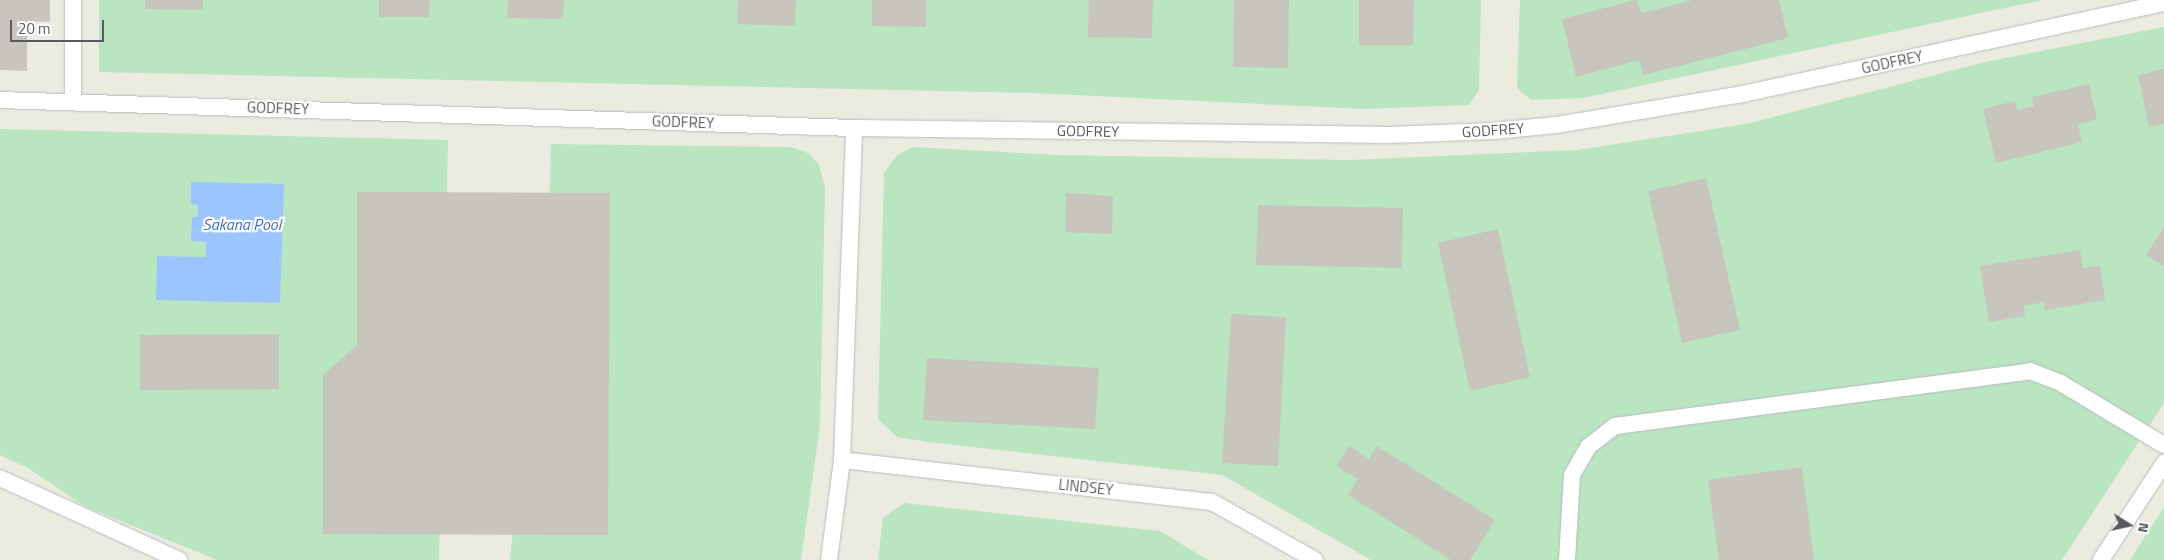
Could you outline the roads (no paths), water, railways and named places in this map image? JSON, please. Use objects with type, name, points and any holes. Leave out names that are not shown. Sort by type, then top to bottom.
[{"type":"lane","points":[[72,102],[73,0]]},
{"type":"lane","name":"GODFREY","points":[[0,100],[854,128],[1390,135],[1556,125],[1743,94],[2164,3]]},
{"type":"lane","points":[[829,560],[842,460],[854,128]]},
{"type":"lane","points":[[1567,560],[1572,475],[1588,447],[1615,426],[2030,371],[2059,382],[2164,445]]},
{"type":"lane","name":"LINDSEY","points":[[842,460],[1212,502],[1315,560]]},
{"type":"lane","points":[[2101,560],[2164,463]]},
{"type":"lane","points":[[0,478],[180,560]]},
{"type":"water","name":"Sakana Pool","points":[[191,182],[284,184],[280,303],[156,300],[157,256],[206,257],[206,242],[191,241],[192,217],[198,217],[198,205],[191,204]]}]
